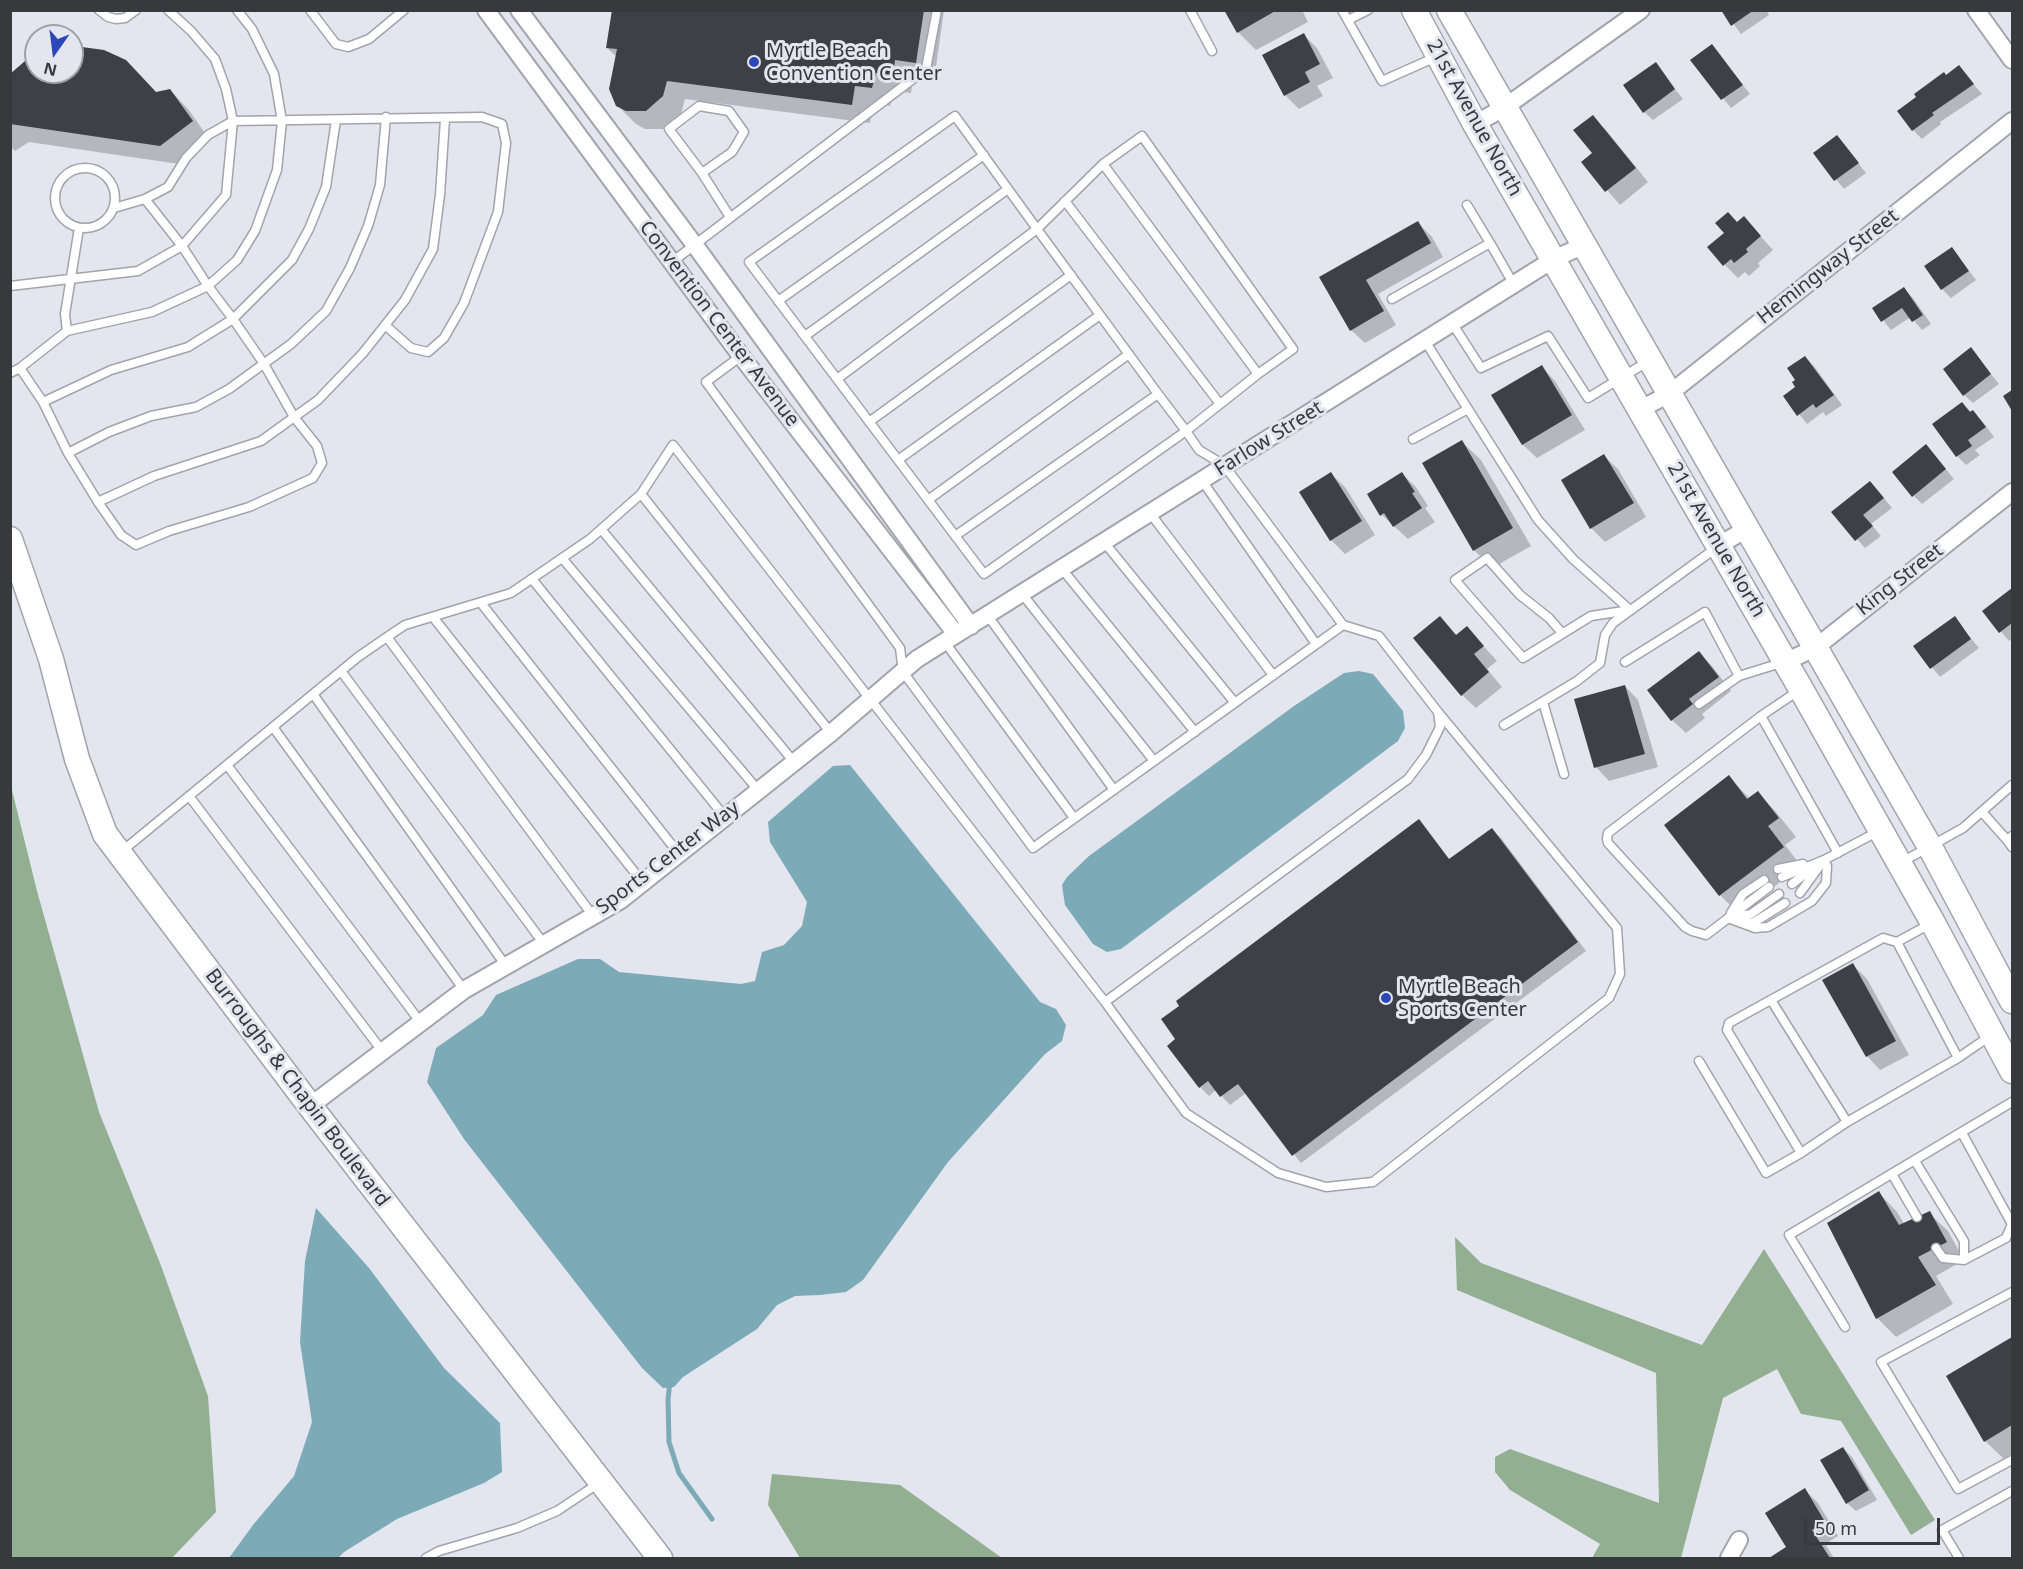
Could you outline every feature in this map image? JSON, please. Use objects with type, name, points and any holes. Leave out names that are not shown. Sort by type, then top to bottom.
[{"type":"main road","name":"21st Avenue North","points":[[1414,10],[1475,124],[1801,689],[1933,923],[2013,1071]]},
{"type":"main road","name":"21st Avenue North","points":[[1449,10],[1930,847],[2013,1001]]},
{"type":"main road","name":"Burroughs & Chapin Boulevard","points":[[10,539],[16,565],[51,659],[77,759],[105,834],[310,1106],[660,1558]]},
{"type":"street","name":"Convention Center Avenue","points":[[486,10],[950,638]]},
{"type":"street","name":"Convention Center Avenue","points":[[519,10],[694,244],[971,626]]},
{"type":"street","points":[[1475,124],[1505,107],[1641,10]]},
{"type":"street","points":[[1976,10],[2013,60]]},
{"type":"street","name":"Hemingway Street","points":[[1641,409],[1669,394],[2013,121]]},
{"type":"street","name":"Farlow Street","points":[[950,638],[1023,595],[1150,513],[1203,482],[1224,465],[1554,259],[1584,245]]},
{"type":"street","name":"King Street","points":[[1785,662],[1815,648],[2013,492]]},
{"type":"street","points":[[1719,545],[1747,529]]},
{"type":"street","name":"Sports Center Way","points":[[310,1106],[464,990],[621,900],[831,733],[917,659],[950,638]]},
{"type":"street","points":[[1729,1558],[1739,1540]]},
{"type":"lane","points":[[99,10],[116,19],[125,18],[136,10]]},
{"type":"lane","points":[[10,286],[138,271],[182,246],[226,195],[233,121],[226,88],[215,59],[191,31],[168,10]]},
{"type":"lane","points":[[10,373],[20,368],[67,331],[152,312],[208,286],[237,260],[255,231],[277,170],[282,121],[274,74],[252,28],[237,10]]},
{"type":"lane","points":[[324,10],[312,14],[336,44],[348,47],[369,39],[404,10]]},
{"type":"lane","points":[[672,262],[926,69],[937,10]]},
{"type":"lane","points":[[1190,10],[1212,51]]},
{"type":"lane","points":[[1342,10],[1382,81],[1438,56]]},
{"type":"lane","points":[[1347,20],[1368,10]]},
{"type":"lane","points":[[702,173],[732,152],[744,132],[729,111],[699,105],[669,129],[702,173],[730,217]]},
{"type":"lane","points":[[120,853],[341,671],[387,637],[405,625],[511,593],[601,530],[641,494],[673,445],[1105,1002],[1186,1113],[1278,1173],[1326,1187],[1373,1182],[1609,998],[1620,974],[1617,928],[1379,636],[1343,625],[1224,465],[1199,450],[1186,431],[1100,315],[1037,229],[1008,189],[984,155],[955,116],[749,262],[869,422],[984,574],[1186,431],[1293,349],[1142,136],[1103,164],[1037,229],[837,379]]},
{"type":"lane","points":[[68,453],[109,432],[151,416],[195,407],[229,389],[291,344],[326,311],[350,268],[368,226],[380,185],[386,117]]},
{"type":"lane","points":[[114,208],[145,199],[168,187],[186,158],[208,135],[233,121],[482,117],[502,124],[506,143],[498,212],[464,303],[444,338],[428,352],[411,348],[385,325]]},
{"type":"lane","points":[[98,502],[154,476],[261,441],[318,400],[363,353],[405,300],[433,249],[440,195],[445,119]]},
{"type":"lane","points":[[43,402],[111,370],[188,347],[233,319],[292,260],[309,229],[326,187],[336,120]]},
{"type":"lane","points":[[778,301],[984,155]]},
{"type":"lane","points":[[1103,164],[1258,374]]},
{"type":"lane","points":[[89,168],[107,178],[113,187],[114,208],[110,216],[96,226],[79,228],[61,218],[54,198],[56,188],[69,172],[89,168]]},
{"type":"lane","points":[[805,336],[1008,189]]},
{"type":"lane","points":[[20,368],[43,402],[68,453],[98,502],[121,535],[136,545],[169,531],[249,507],[314,478],[322,463],[317,446],[294,417],[264,364],[233,319],[182,246],[145,199]]},
{"type":"lane","points":[[1065,201],[1220,404]]},
{"type":"lane","points":[[1467,205],[1514,285]]},
{"type":"lane","points":[[67,331],[65,315],[79,228]]},
{"type":"lane","points":[[1392,299],[1490,243]]},
{"type":"lane","points":[[869,422],[1071,275]]},
{"type":"lane","points":[[898,460],[1100,315]]},
{"type":"lane","points":[[1452,323],[1481,368],[1548,336],[1588,398],[1650,360]]},
{"type":"lane","points":[[1425,341],[1538,520],[1573,559],[1629,610]]},
{"type":"lane","points":[[928,500],[1129,354]]},
{"type":"lane","points":[[741,356],[706,382],[900,648],[903,672],[1033,848],[1343,625]]},
{"type":"lane","points":[[955,536],[1158,394]]},
{"type":"lane","points":[[1413,439],[1468,409]]},
{"type":"lane","points":[[1203,482],[1316,644]]},
{"type":"lane","points":[[641,494],[831,733]]},
{"type":"lane","points":[[1150,513],[1273,675]]},
{"type":"lane","points":[[601,530],[794,762]]},
{"type":"lane","points":[[1104,542],[1234,703]]},
{"type":"lane","points":[[1503,725],[1577,681],[1600,663],[1605,635],[1612,623],[1719,545]]},
{"type":"lane","points":[[562,558],[758,790]]},
{"type":"lane","points":[[1562,633],[1549,618],[1520,595],[1487,558],[1455,580],[1522,658],[1591,616],[1629,610]]},
{"type":"lane","points":[[1062,569],[1195,732]]},
{"type":"lane","points":[[532,579],[725,817]]},
{"type":"lane","points":[[1023,595],[1154,761]]},
{"type":"lane","points":[[481,603],[679,854]]},
{"type":"lane","points":[[1625,662],[1705,612],[1739,676]]},
{"type":"lane","points":[[988,616],[1114,790]]},
{"type":"lane","points":[[433,617],[643,883]]},
{"type":"lane","points":[[387,637],[593,916]]},
{"type":"lane","points":[[950,638],[1074,818]]},
{"type":"lane","points":[[1700,704],[1739,676],[1785,662]]},
{"type":"lane","points":[[341,671],[544,944]]},
{"type":"lane","points":[[1766,884],[1706,934],[1685,927],[1608,843],[1608,833],[1761,716],[1801,689]]},
{"type":"lane","points":[[313,694],[506,966]]},
{"type":"lane","points":[[1543,702],[1564,774]]},
{"type":"lane","points":[[1105,1002],[1408,779],[1426,755],[1440,727],[1438,711]]},
{"type":"lane","points":[[1761,716],[1838,853]]},
{"type":"lane","points":[[273,727],[464,990]]},
{"type":"lane","points":[[227,765],[421,1023]]},
{"type":"lane","points":[[1899,863],[1963,828],[2013,785]]},
{"type":"lane","points":[[189,796],[383,1052]]},
{"type":"lane","points":[[1982,812],[2011,841]]},
{"type":"lane","points":[[1780,873],[1824,860],[1881,831]]},
{"type":"lane","points":[[1728,918],[1755,928],[1768,927],[1786,917],[1812,901],[1826,883],[1827,866],[1824,860]]},
{"type":"lane","points":[[1792,884],[1824,860]]},
{"type":"lane","points":[[1800,893],[1824,860]]},
{"type":"lane","points":[[1728,918],[1751,914],[1779,894]]},
{"type":"lane","points":[[1728,918],[1753,923],[1785,903]]},
{"type":"lane","points":[[1801,1153],[1728,1030],[1729,1023],[1883,938],[1897,942],[1933,923]]},
{"type":"lane","points":[[1897,942],[1958,1058]]},
{"type":"lane","points":[[1771,1000],[1846,1122]]},
{"type":"lane","points":[[1699,1061],[1766,1173],[1801,1153],[1846,1122],[1958,1058],[1992,1035]]},
{"type":"lane","points":[[1845,1327],[1789,1235],[2013,1102]]},
{"type":"lane","points":[[1936,1248],[1943,1258],[1964,1260],[2006,1238],[2012,1224],[1962,1133]]},
{"type":"lane","points":[[1915,1161],[1964,1241],[1964,1260]]},
{"type":"lane","points":[[1892,1174],[1917,1217]]},
{"type":"lane","points":[[2013,1292],[1881,1362],[1958,1489],[2013,1460]]},
{"type":"lane","points":[[426,1558],[439,1551],[518,1528],[557,1511],[600,1483]]},
{"type":"lane","points":[[1959,1558],[1942,1530],[2013,1491]]},
{"type":"green space","points":[[11,786],[37,891],[99,1112],[160,1263],[208,1396],[216,1512],[172,1558],[11,1558]]},
{"type":"green space","points":[[1455,1237],[1481,1263],[1702,1345],[1764,1249],[1935,1520],[1911,1535],[1841,1421],[1801,1414],[1777,1369],[1723,1398],[1681,1558],[1592,1558],[1600,1544],[1510,1490],[1495,1472],[1495,1457],[1510,1449],[1659,1503],[1656,1373],[1457,1290]]},
{"type":"green space","points":[[772,1474],[900,1485],[1002,1558],[800,1558],[768,1505]]},
{"type":"water","points":[[1359,671],[1373,674],[1403,711],[1405,728],[1398,741],[1121,949],[1107,952],[1093,944],[1065,905],[1062,885],[1067,877],[1089,856],[1294,706],[1344,673]]},
{"type":"water","points":[[850,765],[1040,1002],[1056,1009],[1066,1025],[1062,1041],[1045,1054],[948,1162],[863,1280],[846,1292],[795,1296],[777,1305],[757,1329],[683,1377],[674,1387],[663,1388],[642,1368],[464,1139],[427,1082],[436,1048],[483,1015],[496,995],[578,959],[600,959],[619,972],[741,984],[755,981],[762,952],[784,945],[802,926],[807,902],[770,842],[768,822],[833,766]]},
{"type":"water","points":[[316,1208],[369,1268],[444,1368],[500,1423],[502,1472],[484,1483],[397,1519],[338,1558],[229,1558],[294,1476],[312,1422],[300,1342],[305,1261]]},
{"type":"building","name":"Myrtle Beach Convention Center","points":[[612,10],[924,10],[916,63],[895,60],[893,75],[876,73],[872,88],[855,86],[852,105],[667,81],[663,96],[646,111],[626,111],[616,106],[609,89],[617,49],[606,48]]},
{"type":"building","points":[[1224,10],[1277,10],[1237,33]]},
{"type":"building","points":[[1721,10],[1754,10],[1731,26]]},
{"type":"building","points":[[1304,33],[1320,64],[1305,72],[1310,82],[1284,96],[1262,55]]},
{"type":"building","points":[[1712,44],[1743,85],[1721,100],[1690,60]]},
{"type":"building","points":[[84,47],[104,50],[126,60],[156,92],[170,89],[193,121],[160,146],[10,124],[10,74],[24,62],[24,84],[84,84]]},
{"type":"building","points":[[1656,62],[1675,89],[1643,113],[1623,85]]},
{"type":"building","points":[[1959,65],[1974,84],[1932,113],[1934,115],[1912,131],[1897,111],[1916,97],[1914,94],[1944,72],[1946,75]]},
{"type":"building","points":[[1593,115],[1636,168],[1605,192],[1581,162],[1592,153],[1573,130]]},
{"type":"building","points":[[1837,135],[1859,163],[1834,181],[1813,153]]},
{"type":"building","points":[[1728,212],[1737,222],[1744,216],[1761,236],[1746,249],[1748,252],[1734,263],[1731,259],[1723,266],[1707,247],[1724,233],[1715,223]]},
{"type":"building","points":[[1418,221],[1431,243],[1366,280],[1384,311],[1350,331],[1319,277]]},
{"type":"building","points":[[1952,247],[1969,271],[1941,290],[1924,266]]},
{"type":"building","points":[[1904,287],[1923,315],[1912,322],[1902,308],[1881,322],[1872,308]]},
{"type":"building","points":[[1971,347],[1991,374],[1963,396],[1943,369]]},
{"type":"building","points":[[1805,356],[1834,395],[1816,408],[1813,404],[1797,416],[1783,396],[1795,387],[1792,382],[1795,380],[1787,368]]},
{"type":"building","points":[[1542,365],[1572,415],[1522,445],[1491,395]]},
{"type":"building","points":[[2012,390],[2012,411],[2003,396]]},
{"type":"building","points":[[1962,402],[1970,412],[1973,410],[1986,427],[1968,440],[1972,446],[1956,457],[1932,424]]},
{"type":"building","points":[[1462,440],[1513,528],[1473,551],[1422,463]]},
{"type":"building","points":[[1926,444],[1946,469],[1912,497],[1892,472]]},
{"type":"building","points":[[1604,454],[1634,503],[1590,529],[1561,480]]},
{"type":"building","points":[[1331,472],[1362,521],[1330,541],[1299,492]]},
{"type":"building","points":[[1402,472],[1422,508],[1393,527],[1384,513],[1380,516],[1367,494]]},
{"type":"building","points":[[1870,481],[1884,498],[1863,515],[1873,526],[1855,541],[1831,512]]},
{"type":"building","points":[[2012,588],[2012,623],[1999,633],[1982,611]]},
{"type":"building","points":[[1440,616],[1456,635],[1467,626],[1484,646],[1474,654],[1489,672],[1461,696],[1413,638]]},
{"type":"building","points":[[1955,616],[1971,639],[1930,669],[1913,646]]},
{"type":"building","points":[[1699,651],[1719,677],[1689,699],[1693,704],[1671,721],[1647,690]]},
{"type":"building","points":[[1625,685],[1645,754],[1594,768],[1574,699]]},
{"type":"building","points":[[1729,775],[1747,799],[1758,791],[1779,818],[1768,826],[1784,847],[1719,896],[1664,825]]},
{"type":"building","name":"Myrtle Beach Sports Center","points":[[1419,819],[1449,859],[1492,828],[1578,942],[1292,1156],[1238,1084],[1220,1097],[1208,1081],[1199,1088],[1167,1046],[1175,1039],[1161,1019],[1179,1006],[1176,1001]]},
{"type":"building","points":[[1853,963],[1896,1041],[1866,1057],[1822,980]]},
{"type":"building","points":[[1879,1191],[1899,1225],[1930,1211],[1947,1242],[1918,1257],[1936,1285],[1876,1319],[1827,1223]]},
{"type":"building","points":[[2012,1337],[2012,1425],[1984,1442],[1946,1376]]},
{"type":"building","points":[[1843,1447],[1869,1490],[1846,1504],[1820,1460]]},
{"type":"building","points":[[1805,1488],[1825,1522],[1812,1530],[1830,1558],[1769,1558],[1786,1547],[1765,1513]]},
{"type":"waterway","points":[[670,1382],[669,1442],[679,1473],[712,1519]]},
{"type":"place","name":"Myrtle Beach Convention Center","points":[[754,62]]},
{"type":"place","name":"Myrtle Beach Sports Center","points":[[1386,998]]}]
